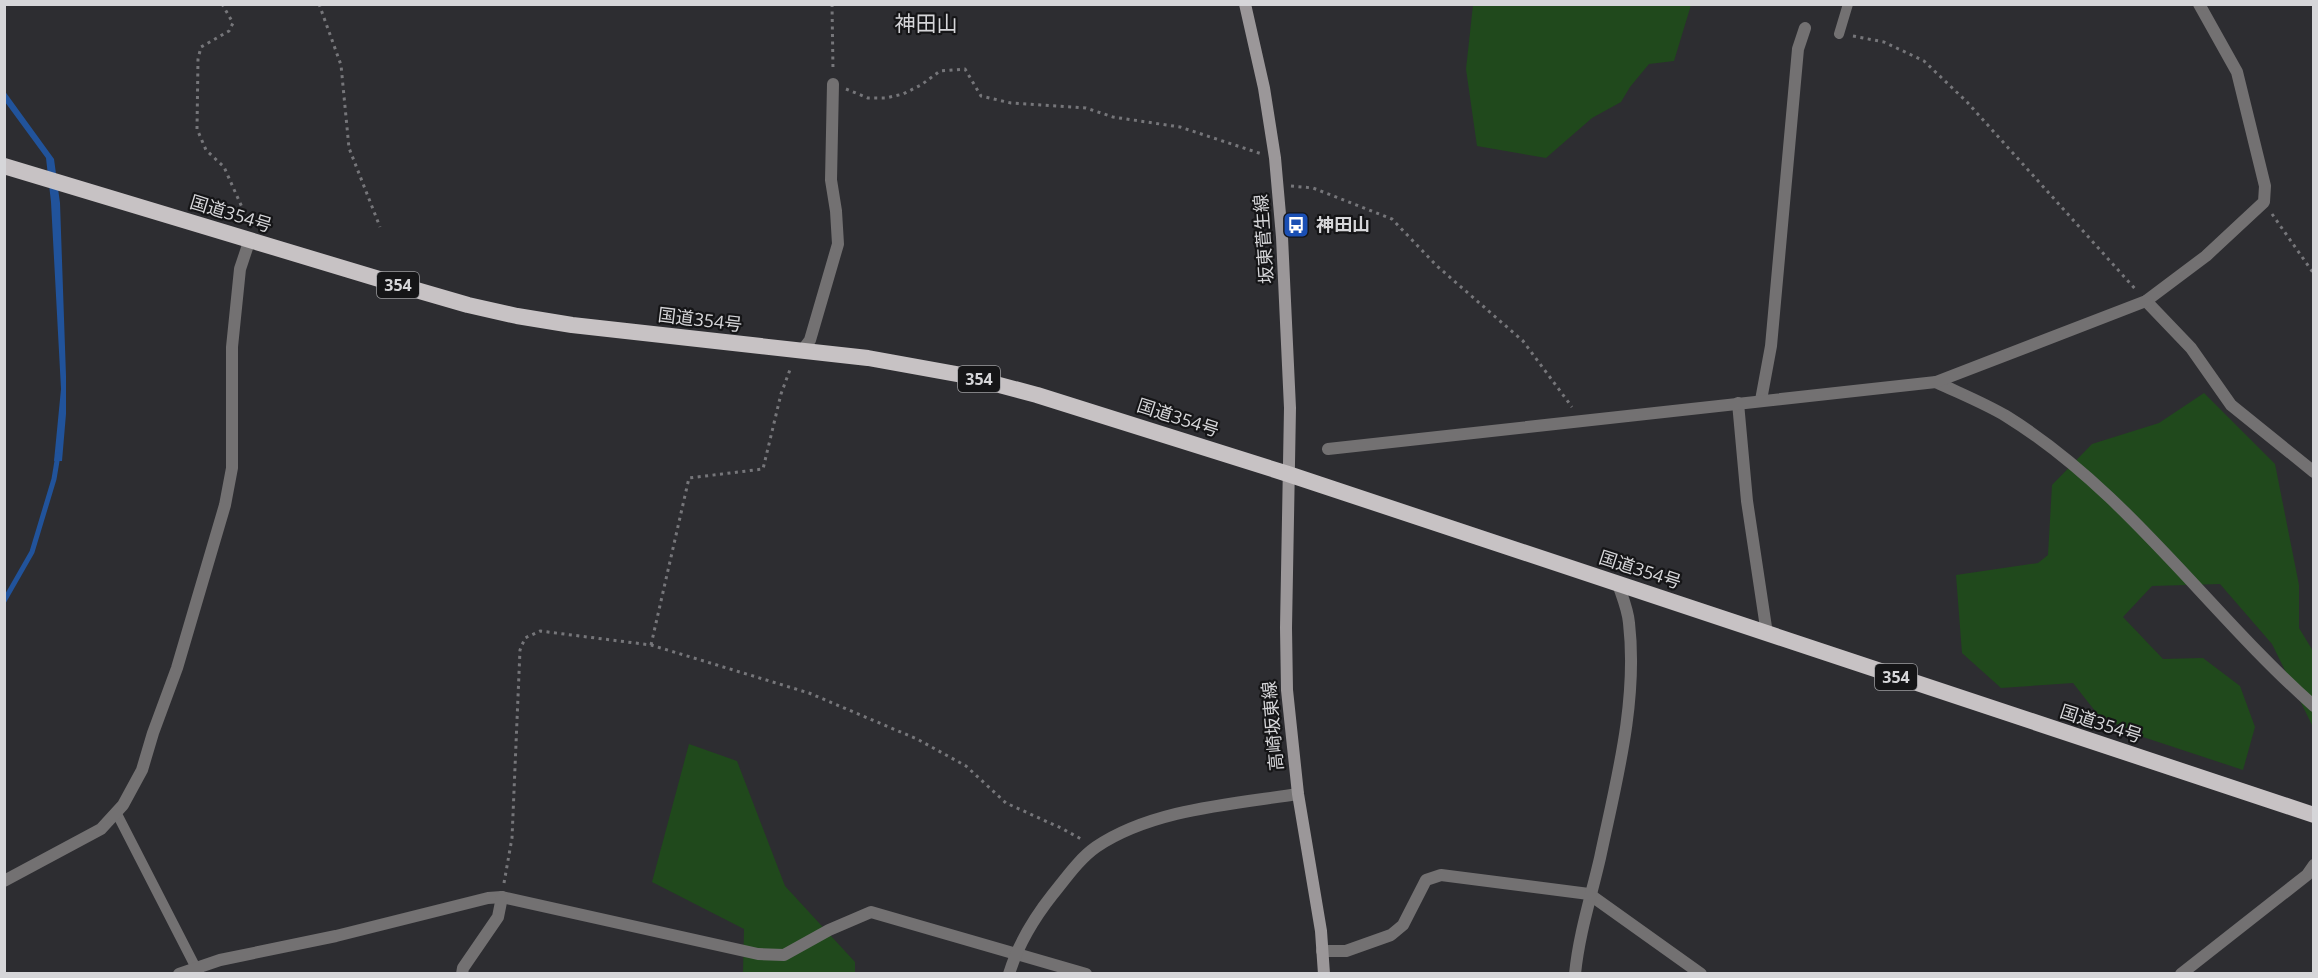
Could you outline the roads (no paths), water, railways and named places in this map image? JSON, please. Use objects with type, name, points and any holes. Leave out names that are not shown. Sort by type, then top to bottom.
[{"type":"highway","name":"国道354号","points":[[4,166],[468,305],[572,325],[868,358],[962,375],[1103,414],[2313,815]]},
{"type":"main road","name":"坂東菅生線","points":[[1245,4],[1264,88],[1278,184],[1287,316],[1290,408],[1288,474]]},
{"type":"main road","name":"高崎坂東線","points":[[1288,474],[1287,690],[1298,794],[1321,931],[1324,974]]},
{"type":"street","points":[[1328,449],[1936,382],[2146,301],[2206,256],[2264,202],[2265,186],[2237,72],[2199,4]]},
{"type":"street","points":[[1761,400],[1771,346],[1798,49],[1805,28]]},
{"type":"street","points":[[801,352],[810,339],[838,244],[831,180],[833,84]]},
{"type":"street","points":[[4,881],[101,829],[123,806],[142,770],[177,668],[225,505],[232,468],[232,347],[240,269],[249,239]]},
{"type":"street","points":[[2146,301],[2191,348],[2231,405],[2313,472]]},
{"type":"street","points":[[1936,382],[2005,416],[2064,459],[2117,504],[2277,673],[2313,706]]},
{"type":"street","points":[[1738,403],[1747,501],[1767,634]]},
{"type":"street","points":[[1575,974],[1589,894],[1599,859],[1626,731],[1630,675],[1629,621],[1618,584]]},
{"type":"street","points":[[1009,974],[1016,953],[1040,911],[1075,866],[1095,847],[1129,828],[1194,810],[1298,794]]},
{"type":"street","points":[[2181,974],[2307,875],[2313,865]]},
{"type":"street","points":[[1322,951],[1346,951],[1391,935],[1403,926],[1426,880],[1441,875],[1589,894],[1701,974]]},
{"type":"street","points":[[462,974],[463,968],[498,917],[502,897]]},
{"type":"street","points":[[178,974],[220,960],[336,936],[488,898],[502,897],[758,954],[784,954],[829,930],[871,912],[1086,974]]},
{"type":"lane","points":[[1839,34],[1848,4]]},
{"type":"lane","points":[[116,812],[196,968]]},
{"type":"water","points":[[4,90],[54,159],[60,203],[66,376],[62,461],[54,461],[61,389],[51,202],[46,158],[5,102]]},
{"type":"waterway","points":[[4,601],[32,552],[54,479],[58,455]]},
{"type":"place","name":"神田山","points":[[1296,225]]},
{"type":"district","name":"神田山","points":[[926,24]]}]
